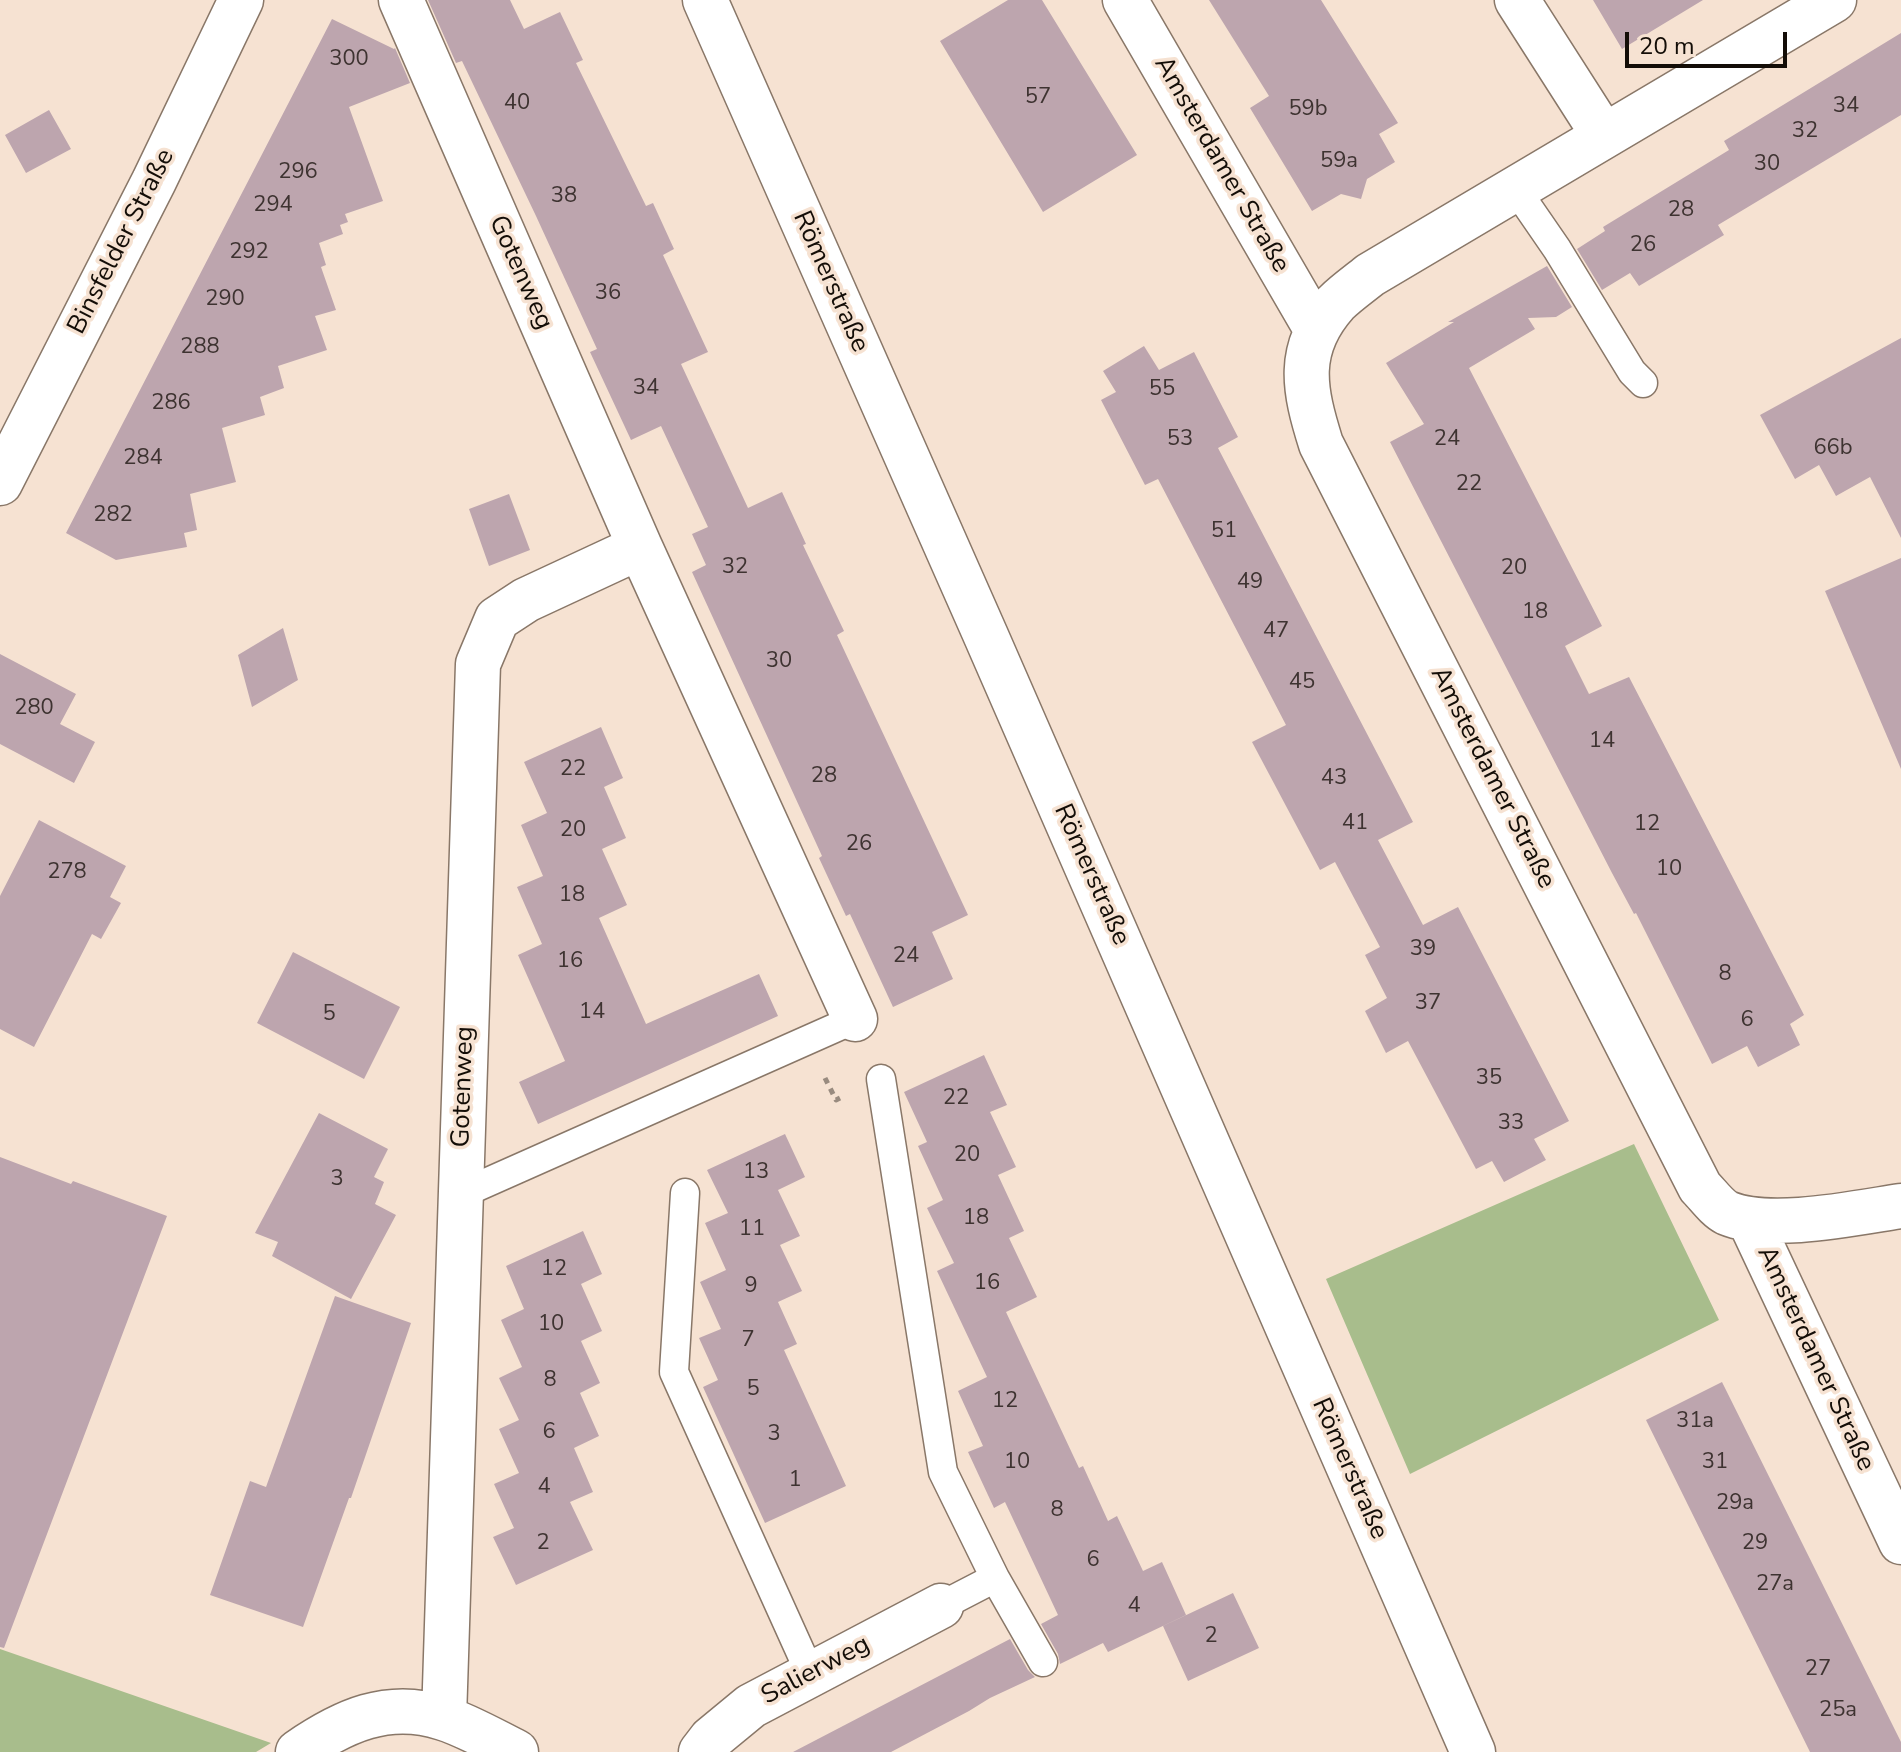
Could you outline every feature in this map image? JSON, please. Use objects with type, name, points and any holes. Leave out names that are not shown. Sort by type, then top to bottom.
[{"type":"street","name":"Binsfelder Straße","points":[[0,483],[154,181],[241,0]]},
{"type":"street","name":"Gotenweg","points":[[401,0],[640,547],[855,1019]]},
{"type":"street","name":"Römerstraße","points":[[705,0],[1473,1752]]},
{"type":"street","name":"Amsterdamer Straße","points":[[1125,0],[1316,329]]},
{"type":"street","points":[[1517,0],[1604,136]]},
{"type":"street","name":"Amsterdamer Straße","points":[[1834,0],[1370,275],[1337,302],[1316,329],[1307,356],[1309,404],[1321,444],[1700,1187],[1737,1215],[1901,1542]]},
{"type":"street","name":"Gotenweg","points":[[444,1718],[478,664],[497,619],[526,600],[640,547]]},
{"type":"street","points":[[1737,1215],[1791,1220],[1901,1206]]},
{"type":"street","name":"Salierweg","points":[[701,1752],[711,1739],[751,1706],[941,1606]]},
{"type":"street","points":[[298,1752],[327,1732],[369,1715],[406,1711],[444,1718],[516,1752]]},
{"type":"lane","points":[[1515,188],[1557,249],[1632,372],[1643,383]]},
{"type":"lane","points":[[461,1194],[855,1019]]},
{"type":"lane","points":[[881,1079],[943,1472],[995,1578],[1043,1662]]},
{"type":"lane","points":[[685,1193],[674,1372],[810,1673]]},
{"type":"lane","points":[[941,1606],[995,1578]]},
{"type":"green space","points":[[1634,1144],[1719,1320],[1410,1474],[1326,1279]]},
{"type":"green space","points":[[0,1649],[271,1743],[256,1752],[0,1752]]},
{"type":"building","points":[[428,0],[510,0],[524,29],[560,12],[583,60],[576,63],[646,206],[653,203],[674,249],[663,255],[708,352],[681,364],[748,508],[782,492],[806,544],[803,545],[844,631],[837,635],[968,915],[932,932],[953,979],[893,1007],[850,914],[846,916],[819,858],[822,856],[692,572],[706,565],[692,534],[708,527],[661,426],[631,440],[590,352],[597,349],[536,216],[462,61],[456,63]]},
{"type":"building","points":[[1008,0],[1042,0],[1137,155],[1043,212],[940,41]]},
{"type":"building","points":[[1209,0],[1321,0],[1398,123],[1379,134],[1395,162],[1367,179],[1361,199],[1341,194],[1312,211],[1250,108],[1269,96]]},
{"type":"building","points":[[1593,0],[1703,0],[1622,49]]},
{"type":"building","points":[[332,19],[395,48],[410,83],[349,107],[383,201],[345,214],[348,222],[340,225],[343,234],[319,243],[326,265],[321,267],[336,310],[315,316],[327,350],[278,366],[284,388],[260,397],[265,415],[222,428],[236,482],[190,494],[197,530],[184,533],[187,547],[116,560],[66,533]]},
{"type":"building","points":[[1901,33],[1901,115],[1718,225],[1724,235],[1639,286],[1630,273],[1602,290],[1577,249],[1605,231],[1603,227],[1729,150],[1724,141]]},
{"type":"building","points":[[49,110],[71,149],[26,173],[5,135]]},
{"type":"building","points":[[1547,266],[1572,307],[1556,317],[1528,318],[1535,329],[1469,368],[1602,626],[1565,646],[1589,694],[1629,677],[1804,1015],[1790,1024],[1800,1045],[1758,1067],[1747,1046],[1712,1064],[1390,442],[1424,424],[1386,363],[1454,322],[1448,322]]},
{"type":"building","points":[[1901,338],[1901,538],[1870,477],[1836,496],[1819,465],[1795,479],[1760,415]]},
{"type":"building","points":[[1144,346],[1159,370],[1194,352],[1238,437],[1218,448],[1413,822],[1378,840],[1423,925],[1458,907],[1569,1121],[1534,1139],[1546,1160],[1504,1182],[1492,1161],[1476,1169],[1408,1041],[1386,1053],[1365,1011],[1387,998],[1365,955],[1380,947],[1335,862],[1320,870],[1252,742],[1286,725],[1158,479],[1145,485],[1101,400],[1116,392],[1103,371]]},
{"type":"building","points":[[509,494],[530,550],[489,566],[469,509]]},
{"type":"building","points":[[1901,558],[1901,769],[1825,591]]},
{"type":"building","points":[[283,628],[298,680],[252,707],[238,655]]},
{"type":"building","points":[[0,654],[76,694],[60,724],[95,742],[74,783],[0,744]]},
{"type":"building","points":[[601,727],[623,778],[604,787],[626,838],[602,849],[627,905],[599,918],[646,1024],[759,974],[778,1016],[538,1124],[519,1082],[565,1061],[518,955],[542,944],[517,887],[543,876],[521,825],[547,813],[524,762]]},
{"type":"building","points":[[39,820],[126,866],[110,897],[121,903],[101,939],[92,934],[34,1047],[0,1029],[0,896]]},
{"type":"building","points":[[293,952],[400,1007],[364,1079],[257,1023]]},
{"type":"building","points":[[984,1055],[1007,1105],[990,1112],[1016,1167],[998,1175],[1024,1231],[1009,1238],[1037,1297],[1006,1312],[1079,1468],[1083,1466],[1108,1521],[1117,1516],[1143,1571],[1162,1562],[1186,1615],[1108,1652],[1103,1643],[1060,1664],[1058,1654],[1041,1624],[1058,1615],[1005,1502],[994,1508],[968,1452],[983,1446],[958,1391],[987,1377],[937,1271],[954,1263],[927,1208],[943,1200],[918,1146],[927,1142],[904,1092]]},
{"type":"building","points":[[319,1113],[388,1149],[374,1177],[384,1182],[375,1204],[396,1215],[351,1299],[272,1256],[278,1242],[255,1233]]},
{"type":"building","points":[[785,1134],[805,1177],[778,1190],[800,1236],[780,1245],[802,1291],[778,1302],[797,1344],[784,1350],[846,1486],[765,1523],[703,1387],[718,1380],[699,1338],[721,1329],[700,1282],[726,1270],[705,1223],[728,1213],[707,1170]]},
{"type":"building","points":[[0,1157],[167,1216],[4,1648],[0,1647]]},
{"type":"building","points":[[583,1231],[602,1274],[581,1284],[602,1331],[581,1341],[600,1383],[580,1393],[599,1436],[574,1448],[593,1492],[570,1502],[593,1550],[516,1585],[493,1537],[514,1528],[494,1484],[519,1473],[499,1429],[519,1420],[499,1378],[522,1367],[501,1320],[524,1309],[506,1266]]},
{"type":"building","points":[[335,1296],[411,1323],[303,1627],[210,1595],[250,1481],[266,1487]]},
{"type":"building","points":[[1722,1382],[1901,1742],[1901,1752],[1810,1752],[1646,1420]]},
{"type":"building","points":[[1233,1593],[1259,1648],[1188,1681],[1163,1626]]},
{"type":"building","points":[[1010,1639],[1035,1677],[891,1752],[793,1752]]}]
